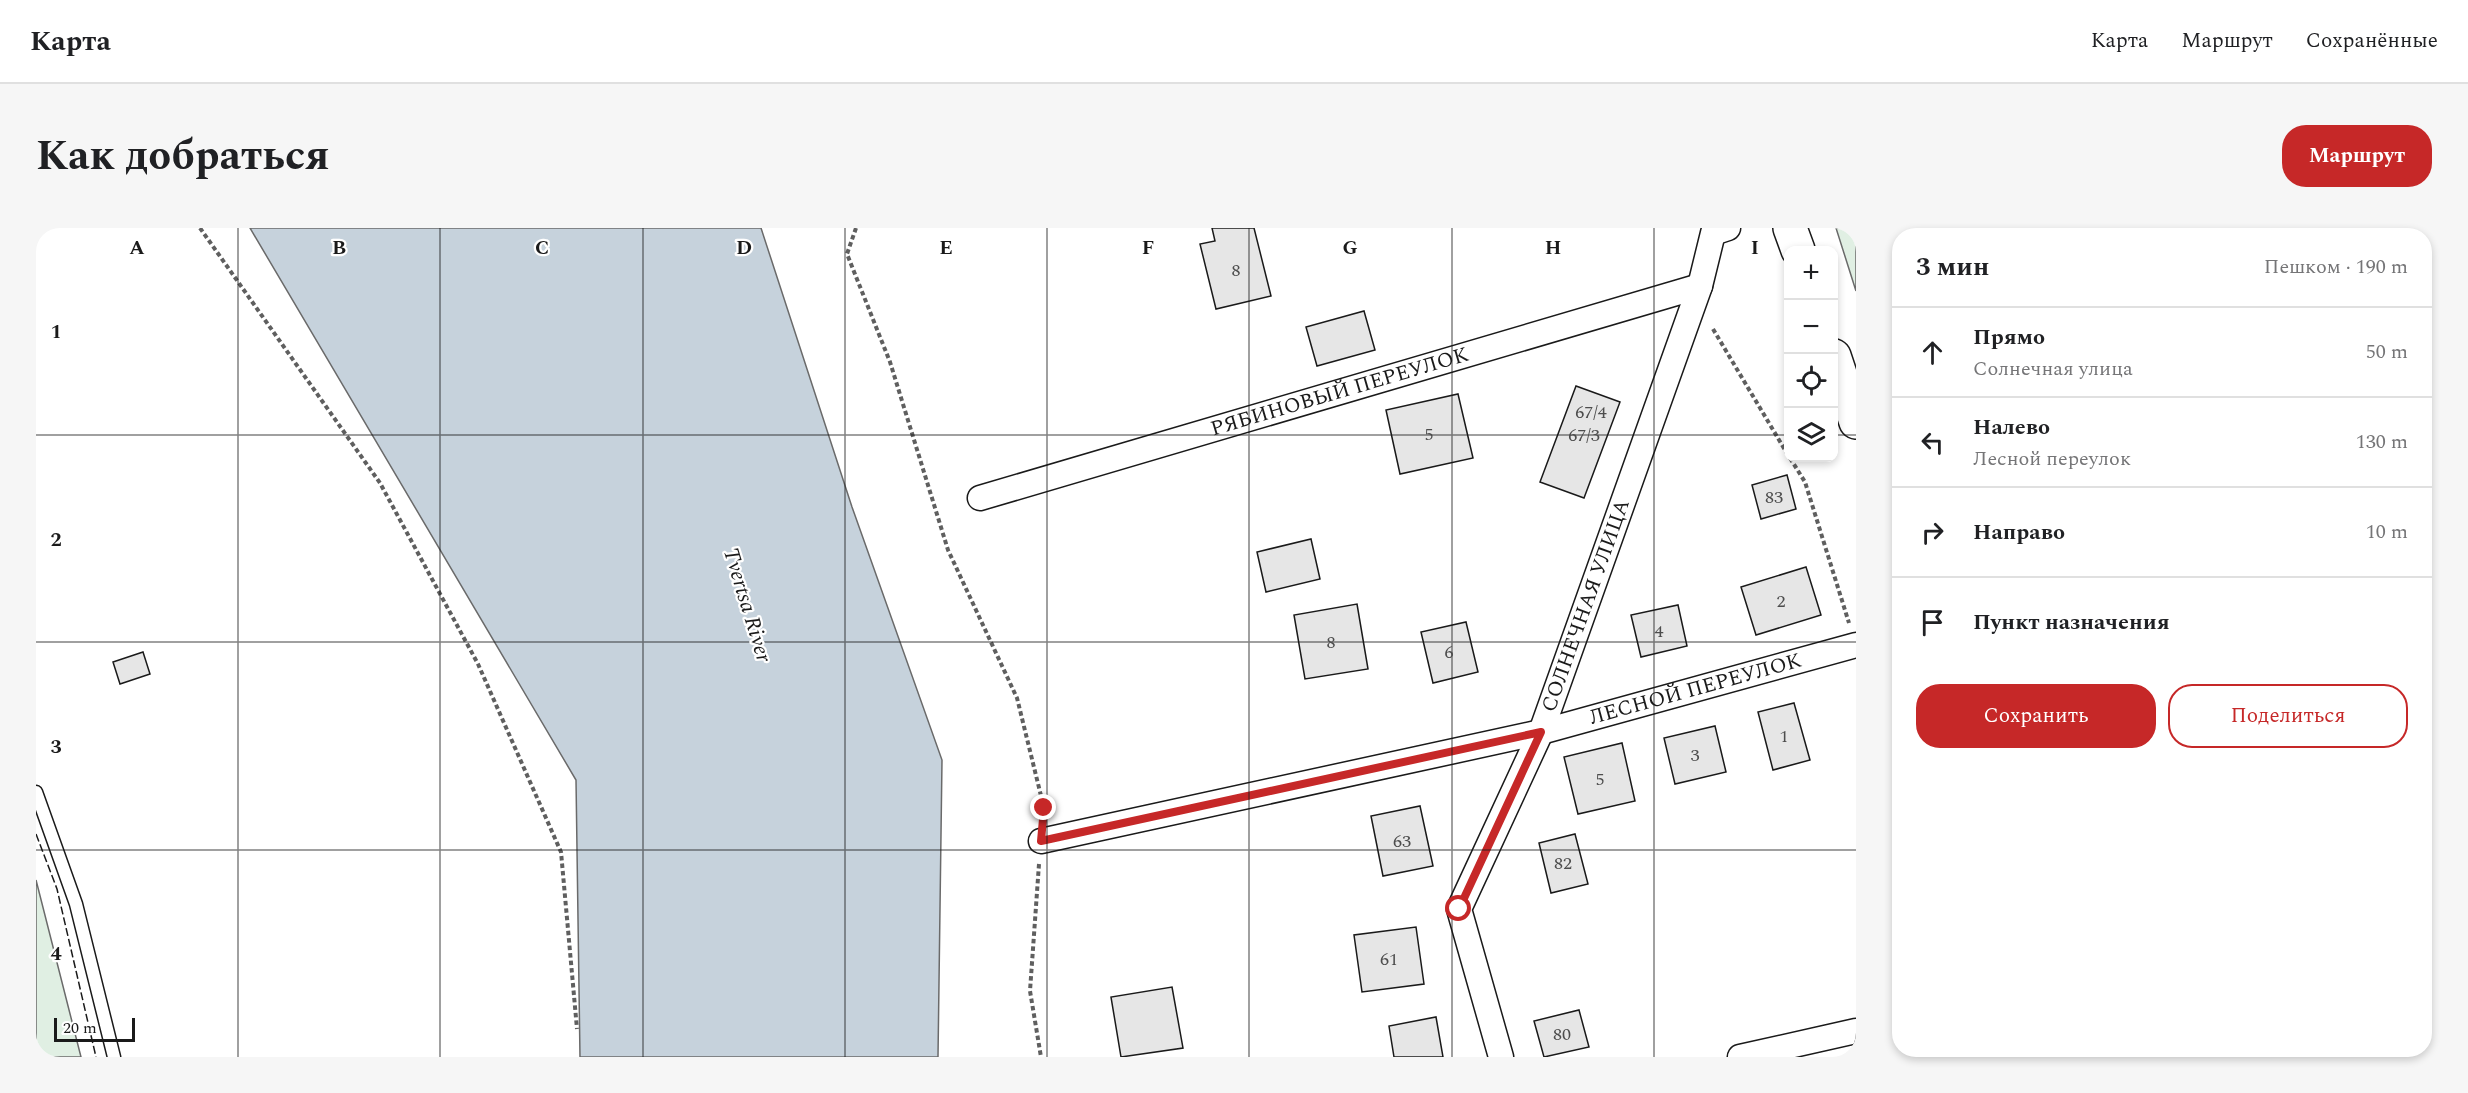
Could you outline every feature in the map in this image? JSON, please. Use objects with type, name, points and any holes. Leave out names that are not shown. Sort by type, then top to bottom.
[{"type":"main road","points":[[1790,228],[1797,246]]},
{"type":"main road","points":[[1838,370],[1856,422]]},
{"type":"street","name":"СОЛНЕЧНАЯ УЛИЦА","points":[[1501,1057],[1459,909],[1541,732],[1698,293],[1713,233],[1728,228]]},
{"type":"street","name":"РЯБИНОВЫЙ ПЕРЕУЛОК","points":[[980,498],[1698,293]]},
{"type":"street","name":"ЛЕСНОЙ ПЕРЕУЛОК","points":[[1041,841],[1541,732],[1854,639]]},
{"type":"street","points":[[1740,1057],[1856,1031]]},
{"type":"lane","points":[[36,792],[76,904],[114,1057]]},
{"type":"path","points":[[200,228],[380,483],[478,664],[561,852],[577,1029]]},
{"type":"path","points":[[856,228],[847,254],[890,362],[948,550],[1017,698],[1044,808],[1030,991],[1041,1057]]},
{"type":"path","points":[[1698,293],[1784,447]]},
{"type":"path","points":[[1793,462],[1805,482],[1854,639]]},
{"type":"green space","points":[[1836,228],[1856,228],[1856,291]]},
{"type":"green space","points":[[36,880],[81,1057],[36,1057]]},
{"type":"water","name":"Tvertsa River","points":[[250,228],[761,228],[852,507],[942,760],[938,1057],[580,1057],[576,780]]},
{"type":"building","points":[[1212,228],[1254,228],[1271,296],[1216,309],[1200,244],[1215,241]]},
{"type":"building","points":[[1364,311],[1375,350],[1317,366],[1306,327]]},
{"type":"building","points":[[1576,386],[1620,402],[1584,498],[1540,482]]},
{"type":"building","points":[[1458,394],[1473,458],[1400,474],[1386,410]]},
{"type":"building","points":[[1787,475],[1796,509],[1761,519],[1752,485]]},
{"type":"building","points":[[1311,539],[1320,579],[1266,592],[1257,552]]},
{"type":"building","points":[[1806,567],[1821,615],[1756,635],[1741,587]]},
{"type":"building","points":[[1357,604],[1368,669],[1305,679],[1294,615]]},
{"type":"building","points":[[1678,605],[1687,646],[1641,657],[1631,615]]},
{"type":"building","points":[[1466,622],[1478,672],[1433,683],[1421,632]]},
{"type":"building","points":[[143,652],[150,674],[120,684],[113,662]]},
{"type":"building","points":[[1794,703],[1810,760],[1773,770],[1758,712]]},
{"type":"building","points":[[1715,726],[1726,772],[1675,784],[1664,738]]},
{"type":"building","points":[[1622,743],[1635,801],[1578,814],[1564,757]]},
{"type":"building","points":[[1420,806],[1433,866],[1383,876],[1371,816]]},
{"type":"building","points":[[1575,834],[1588,884],[1551,893],[1539,843]]},
{"type":"building","points":[[1416,927],[1424,984],[1362,992],[1354,935]]},
{"type":"building","points":[[1172,987],[1183,1048],[1121,1057],[1111,997]]},
{"type":"building","points":[[1579,1010],[1589,1047],[1544,1057],[1534,1021]]},
{"type":"building","points":[[1436,1017],[1443,1057],[1394,1057],[1389,1026]]},
{"type":"fence","points":[[36,834],[57,889],[96,1057]]},
{"type":"route","points":[[1044,808],[1041,841],[1541,732],[1459,909]]}]
